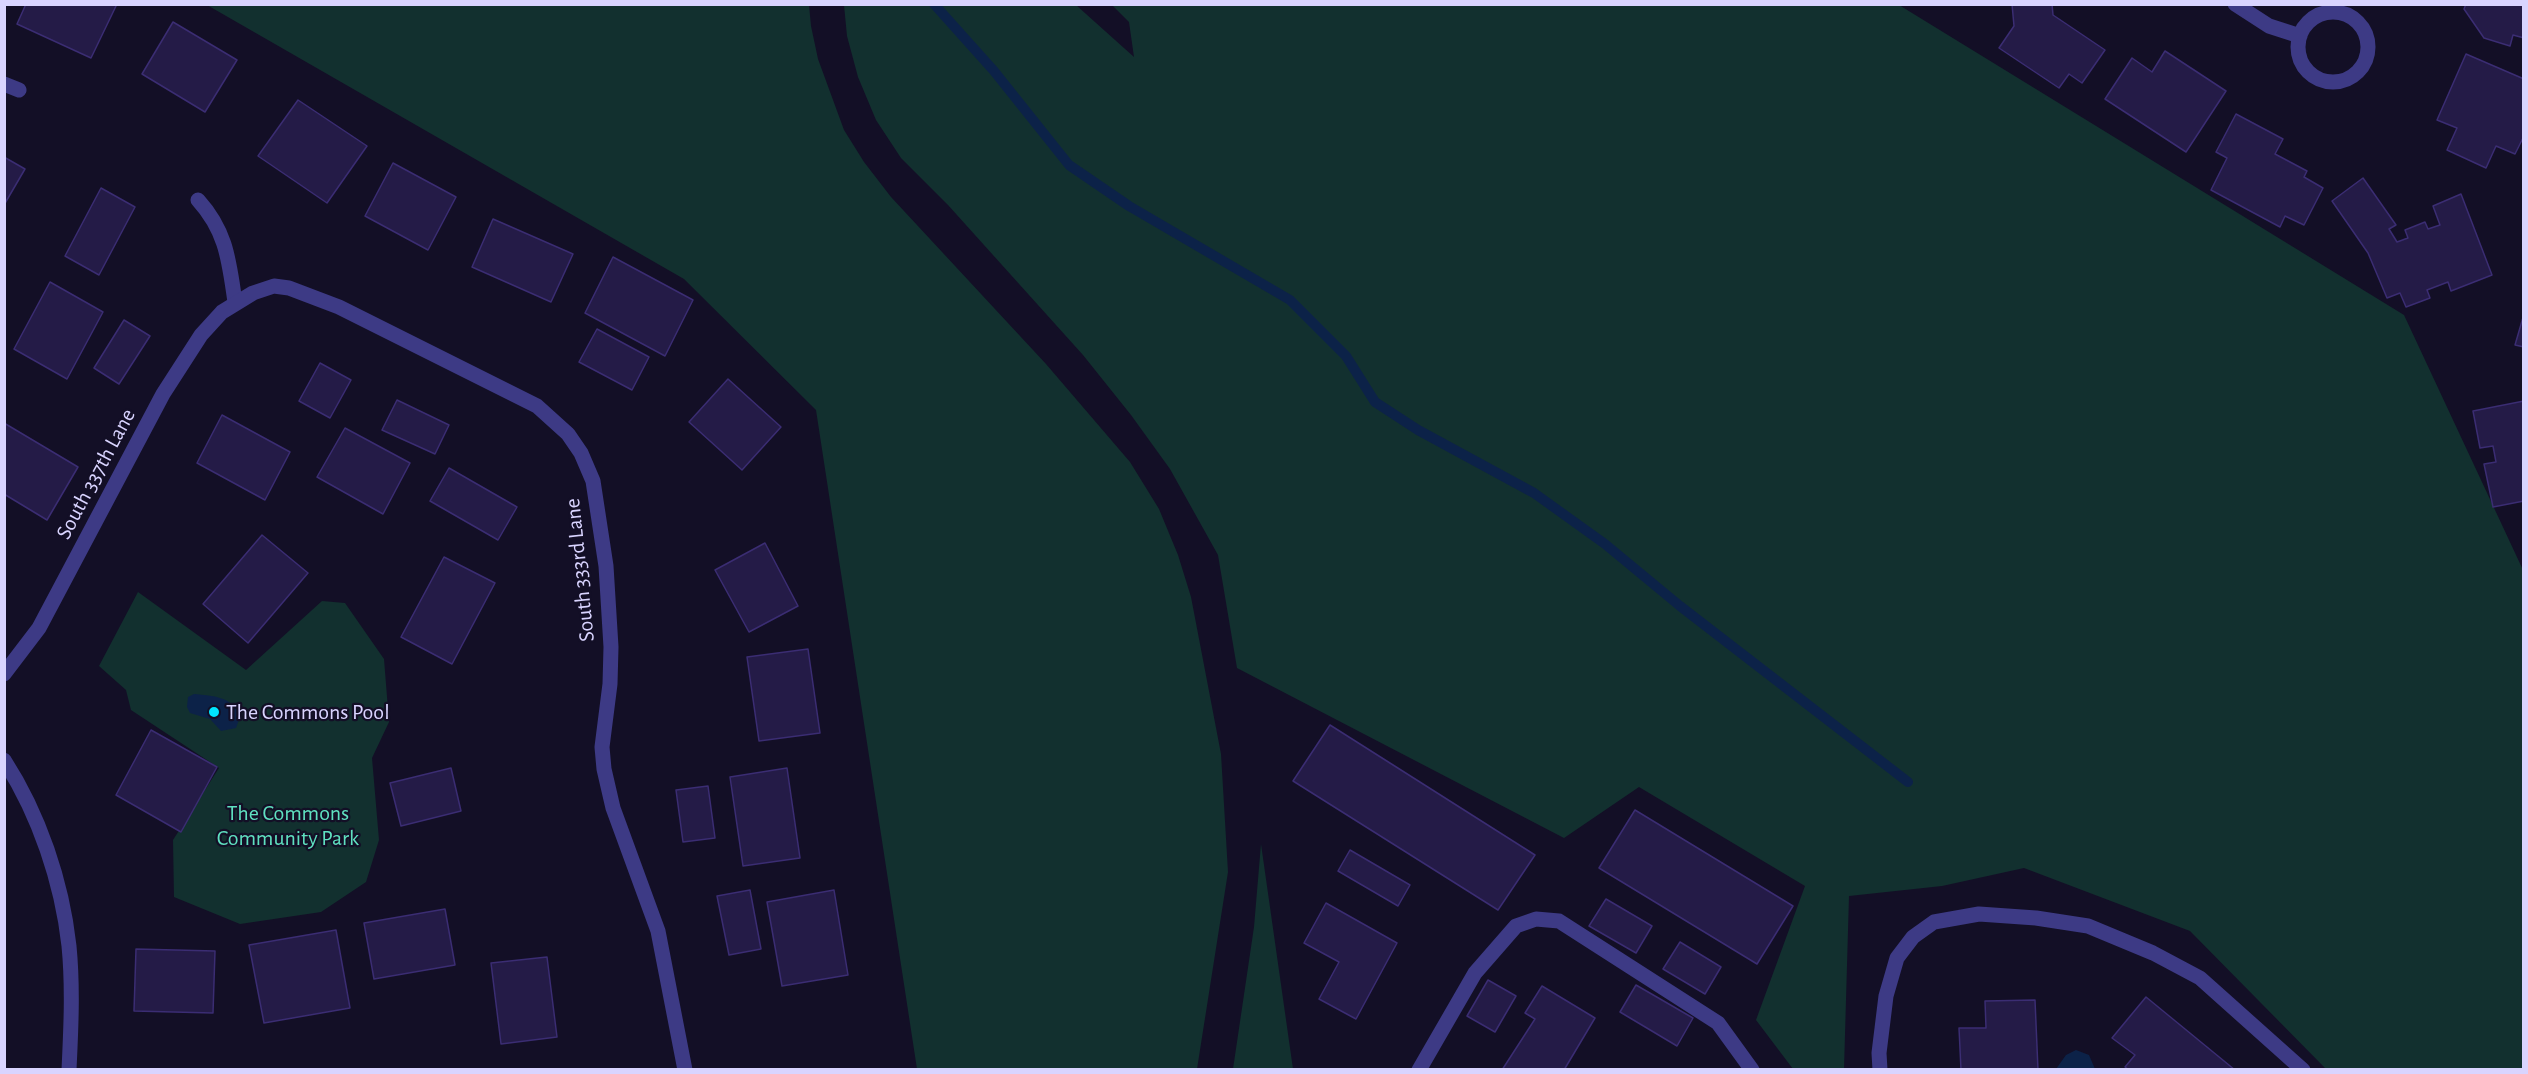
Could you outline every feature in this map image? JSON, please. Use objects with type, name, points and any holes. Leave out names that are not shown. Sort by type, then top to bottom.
[{"type":"street","points":[[2235,4],[2269,26],[2300,36]]},
{"type":"street","points":[[2326,12],[2338,12],[2360,23],[2369,46],[2367,58],[2362,69],[2352,77],[2341,82],[2322,80],[2307,70],[2301,60],[2298,48],[2300,36],[2306,25],[2315,17],[2326,12]]},
{"type":"street","points":[[4,84],[19,90]]},
{"type":"street","points":[[198,200],[213,217],[227,250],[235,302]]},
{"type":"street","name":"South 333rd Lane","points":[[235,302],[274,286],[289,288],[339,307],[537,406],[568,434],[581,453],[593,481],[606,566],[611,647],[610,684],[602,747],[604,769],[613,808],[658,931],[685,1070]]},
{"type":"street","name":"South 337th Lane","points":[[4,674],[39,628],[163,394],[201,335],[222,312],[235,302]]},
{"type":"street","points":[[4,760],[20,784],[57,881],[69,944],[72,1003],[69,1070]]},
{"type":"street","points":[[1880,1070],[1879,1053],[1886,996],[1897,958],[1913,937],[1934,922],[1979,914],[2036,918],[2088,926],[2153,953],[2200,978],[2303,1070]]},
{"type":"street","points":[[1419,1070],[1475,973],[1516,926],[1536,919],[1559,921],[1718,1023],[1752,1070]]},
{"type":"green space","points":[[207,5],[809,5],[818,59],[844,130],[864,162],[891,197],[1046,364],[1130,462],[1159,509],[1178,555],[1191,597],[1221,754],[1228,872],[1197,1069],[917,1069],[816,410],[684,279]]},
{"type":"green space","points":[[844,5],[1076,5],[1134,57],[1129,22],[1112,5],[1899,5],[2404,315],[2523,570],[2523,1069],[2326,1069],[2190,931],[2024,868],[1942,886],[1849,896],[1844,1069],[1793,1069],[1756,1020],[1805,886],[1639,787],[1564,838],[1237,668],[1218,555],[1170,469],[1083,355],[948,205],[901,158],[876,120],[858,77],[847,36]]},
{"type":"green space","name":"The Commons Community Park","points":[[138,592],[246,670],[322,601],[345,603],[384,659],[389,722],[372,758],[379,840],[366,882],[321,912],[240,924],[174,897],[173,840],[219,768],[131,710],[126,690],[99,666]]},
{"type":"green space","points":[[1261,844],[1293,1069],[1233,1069],[1254,927]]},
{"type":"water","name":"The Commons Pool","points":[[194,694],[222,698],[233,705],[240,717],[236,728],[221,731],[210,719],[190,713],[187,707],[188,697]]},
{"type":"water","points":[[2076,1050],[2089,1055],[2095,1069],[2056,1069],[2066,1055]]},
{"type":"building","points":[[26,4],[117,4],[91,58],[17,24]]},
{"type":"building","points":[[2012,4],[2052,4],[2053,15],[2105,50],[2082,83],[2069,74],[2059,88],[1999,48],[2014,26]]},
{"type":"building","points":[[2466,4],[2524,4],[2524,38],[2513,35],[2510,46],[2484,38],[2464,9]]},
{"type":"building","points":[[173,22],[237,60],[205,112],[142,74]]},
{"type":"building","points":[[2165,51],[2226,91],[2186,152],[2105,99],[2132,58],[2152,72]]},
{"type":"building","points":[[2466,54],[2524,79],[2524,136],[2515,154],[2496,146],[2486,168],[2447,150],[2457,128],[2437,120]]},
{"type":"building","points":[[298,100],[367,146],[327,203],[258,156]]},
{"type":"building","points":[[2236,114],[2283,139],[2275,154],[2307,171],[2304,177],[2323,188],[2304,225],[2285,216],[2280,227],[2211,190],[2227,158],[2216,152]]},
{"type":"building","points":[[4,157],[25,169],[4,205]]},
{"type":"building","points":[[393,163],[456,197],[428,250],[365,216]]},
{"type":"building","points":[[2363,178],[2396,225],[2389,229],[2397,242],[2408,238],[2405,230],[2425,222],[2428,229],[2440,225],[2433,206],[2461,194],[2492,275],[2451,291],[2448,282],[2427,290],[2430,298],[2406,307],[2400,293],[2387,298],[2368,253],[2332,201]]},
{"type":"building","points":[[101,188],[135,207],[99,275],[65,256]]},
{"type":"building","points":[[493,219],[573,254],[551,302],[472,267]]},
{"type":"building","points":[[613,257],[693,300],[665,356],[585,313]]},
{"type":"building","points":[[50,282],[103,312],[67,379],[14,349]]},
{"type":"building","points":[[2524,314],[2524,347],[2515,345]]},
{"type":"building","points":[[124,320],[150,336],[119,384],[94,368]]},
{"type":"building","points":[[597,329],[649,357],[632,390],[579,362]]},
{"type":"building","points":[[320,363],[351,380],[330,418],[299,401]]},
{"type":"building","points":[[728,379],[781,427],[742,470],[689,422]]},
{"type":"building","points":[[397,400],[449,425],[435,454],[382,430]]},
{"type":"building","points":[[2524,401],[2524,501],[2493,507],[2484,464],[2496,462],[2493,446],[2480,448],[2473,411]]},
{"type":"building","points":[[222,415],[290,452],[265,500],[197,463]]},
{"type":"building","points":[[4,423],[78,467],[47,520],[4,494]]},
{"type":"building","points":[[345,428],[410,463],[383,514],[317,477]]},
{"type":"building","points":[[449,468],[517,507],[498,540],[430,501]]},
{"type":"building","points":[[262,535],[308,573],[248,643],[203,604]]},
{"type":"building","points":[[765,543],[798,606],[749,632],[715,570]]},
{"type":"building","points":[[444,557],[495,583],[452,664],[401,637]]},
{"type":"building","points":[[808,649],[820,733],[759,741],[747,657]]},
{"type":"building","points":[[1330,725],[1535,855],[1498,910],[1293,781]]},
{"type":"building","points":[[151,730],[217,767],[181,832],[116,795]]},
{"type":"building","points":[[451,768],[461,811],[401,826],[390,783]]},
{"type":"building","points":[[787,768],[800,858],[743,866],[730,777]]},
{"type":"building","points":[[708,786],[715,838],[683,842],[676,790]]},
{"type":"building","points":[[1635,810],[1793,906],[1757,964],[1599,868]]},
{"type":"building","points":[[1350,850],[1410,885],[1398,906],[1338,871]]},
{"type":"building","points":[[750,890],[761,949],[729,955],[717,896]]},
{"type":"building","points":[[834,890],[848,975],[782,986],[767,902]]},
{"type":"building","points":[[1606,899],[1652,926],[1636,953],[1589,926]]},
{"type":"building","points":[[1326,903],[1397,943],[1356,1019],[1319,999],[1339,962],[1304,943]]},
{"type":"building","points":[[445,909],[455,965],[374,979],[364,923]]},
{"type":"building","points":[[336,930],[350,1008],[264,1023],[249,945]]},
{"type":"building","points":[[1680,942],[1721,967],[1705,994],[1663,969]]},
{"type":"building","points":[[136,949],[215,951],[213,1013],[134,1011]]},
{"type":"building","points":[[547,957],[557,1037],[501,1044],[491,963]]},
{"type":"building","points":[[1488,980],[1516,996],[1495,1032],[1467,1016]]},
{"type":"building","points":[[1636,985],[1693,1018],[1677,1046],[1620,1012]]},
{"type":"building","points":[[1542,986],[1595,1018],[1564,1070],[1502,1070],[1535,1019],[1525,1013]]},
{"type":"building","points":[[2146,997],[2235,1070],[2129,1070],[2125,1067],[2135,1055],[2112,1038]]},
{"type":"building","points":[[2035,1000],[2038,1070],[1961,1070],[1959,1028],[1986,1028],[1985,1001]]},
{"type":"waterway","points":[[934,4],[994,71],[1069,165],[1129,206],[1290,300],[1346,356],[1375,402],[1418,430],[1534,493],[1605,544],[1680,606],[1908,782]]},
{"type":"place","name":"The Commons Pool","points":[[214,712]]}]
